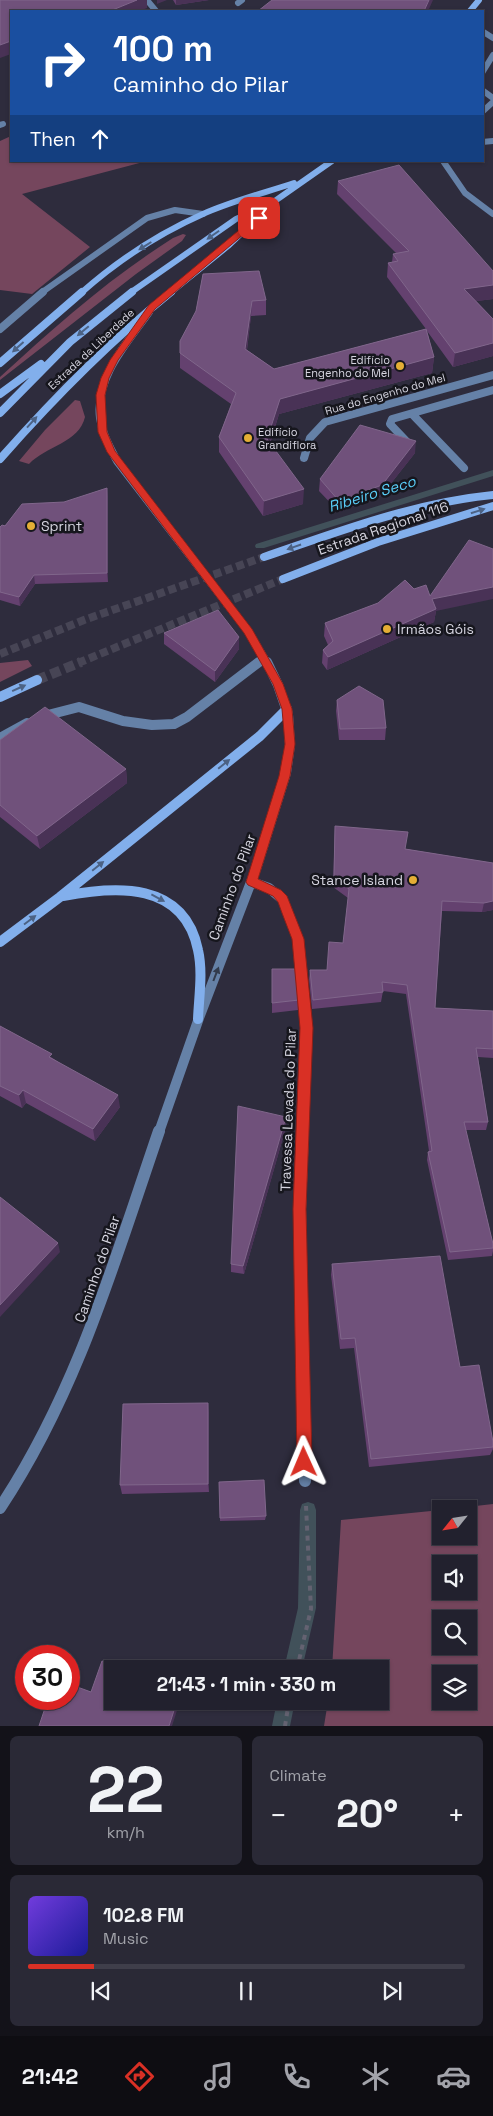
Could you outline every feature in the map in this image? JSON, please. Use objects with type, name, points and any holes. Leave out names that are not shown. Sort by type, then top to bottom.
[{"type":"main road","name":"Estrada da Liberdade","points":[[0,459],[37,416],[152,307],[238,237],[272,203],[331,162]]},
{"type":"main road","points":[[0,363],[105,272],[148,244],[203,214],[306,179]]},
{"type":"main road","name":"Estrada da Liberdade","points":[[0,413],[70,342],[123,298],[236,219],[272,203]]},
{"type":"main road","points":[[0,394],[70,342]]},
{"type":"main road","name":"Estrada Regional 116","points":[[264,557],[386,516],[450,500],[493,495]]},
{"type":"main road","name":"Estrada Regional 116","points":[[283,579],[378,542],[493,506]]},
{"type":"main road","points":[[0,697],[38,680]]},
{"type":"main road","points":[[0,942],[60,897],[265,731],[287,709]]},
{"type":"main road","points":[[60,897],[96,890],[129,889],[152,894],[175,909],[188,925],[198,951],[200,969],[198,1019]]},
{"type":"street","points":[[147,0],[155,10]]},
{"type":"street","points":[[484,70],[493,55]]},
{"type":"street","points":[[484,110],[493,100]]},
{"type":"street","points":[[444,162],[465,193],[493,214]]},
{"type":"street","points":[[0,329],[40,294],[147,218],[161,211],[175,208],[203,214]]},
{"type":"street","name":"Caminho do Pilar","points":[[0,1508],[45,1438],[86,1344],[198,1019],[252,882],[285,776],[290,744],[287,709],[278,684],[248,631],[117,461],[102,432],[100,395],[105,378],[114,360],[152,307]]},
{"type":"street","name":"Rua do Engenho do Mel","points":[[304,458],[305,444],[314,431],[325,422],[493,375]]},
{"type":"street","points":[[409,444],[390,424],[392,419],[493,390]]},
{"type":"street","points":[[412,414],[464,468]]},
{"type":"street","points":[[0,738],[46,714],[79,708],[124,721],[152,725],[174,724],[187,717],[264,658]]},
{"type":"street","name":"Travessa Levada do Pilar","points":[[252,882],[269,888],[283,900],[292,923],[298,939],[307,1028],[300,1209],[305,1481]]},
{"type":"path","points":[[299,1660],[311,1609],[305,1481]]},
{"type":"path","points":[[285,1726],[288,1710]]},
{"type":"shaded area","points":[[10,136],[10,162],[143,162],[22,194],[90,247],[32,294],[0,290],[0,141]]},
{"type":"shaded area","points":[[183,234],[186,235],[182,241],[136,274],[0,380],[0,377],[42,339],[104,287],[149,254],[173,238]]},
{"type":"shaded area","points":[[75,400],[80,401],[85,417],[82,426],[76,433],[29,464],[19,461],[45,430]]},
{"type":"shaded area","points":[[28,660],[32,666],[0,682],[0,663]]},
{"type":"shaded area","points":[[493,1504],[493,1726],[324,1726],[327,1710],[389,1710],[389,1660],[333,1660],[341,1520],[432,1511],[432,1545],[478,1545],[478,1506]]},
{"type":"building","points":[[0,0],[137,0],[112,10],[10,10],[10,41],[0,45]]},
{"type":"building","points":[[272,0],[429,0],[424,10],[259,10]]},
{"type":"building","points":[[399,165],[493,271],[493,285],[464,289],[493,319],[493,343],[455,353],[388,263],[398,261],[393,254],[409,251],[338,181]]},
{"type":"building","points":[[259,271],[266,300],[252,301],[245,349],[274,369],[426,329],[434,357],[280,399],[267,439],[304,489],[264,501],[219,437],[236,393],[180,353],[180,341],[196,311],[203,274]]},
{"type":"building","points":[[360,425],[416,441],[382,485],[339,501],[320,479]]},
{"type":"building","points":[[107,488],[107,573],[34,575],[19,597],[0,592],[0,527],[2,525],[5,526],[22,504],[64,502]]},
{"type":"building","points":[[469,540],[493,549],[493,587],[432,599],[436,609],[328,657],[323,650],[333,641],[325,623],[378,603],[405,580],[414,589],[426,585],[430,596]]},
{"type":"building","points":[[218,610],[239,637],[215,671],[164,633]]},
{"type":"building","points":[[359,686],[383,700],[386,728],[340,729],[337,700]]},
{"type":"building","points":[[45,707],[126,769],[37,836],[0,805],[0,740]]},
{"type":"building","points":[[335,826],[408,832],[405,849],[493,863],[493,901],[484,903],[442,901],[435,1008],[493,1011],[493,1049],[476,1048],[488,1122],[464,1122],[493,1248],[450,1252],[428,1152],[432,1151],[407,985],[382,982],[383,992],[313,1000],[310,970],[327,970],[329,942],[343,943],[349,889],[334,877]]},
{"type":"building","points":[[272,969],[296,969],[299,1000],[272,1003]]},
{"type":"building","points":[[0,1026],[52,1054],[49,1057],[118,1095],[93,1129],[23,1090],[19,1095],[0,1086]]},
{"type":"building","points":[[238,1106],[286,1117],[243,1266],[231,1264]]},
{"type":"building","points":[[0,1197],[58,1243],[0,1305]]},
{"type":"building","points":[[440,1256],[460,1367],[479,1365],[493,1447],[371,1459],[355,1338],[341,1339],[332,1264]]},
{"type":"building","points":[[208,1403],[208,1484],[120,1485],[123,1404]]},
{"type":"building","points":[[264,1480],[266,1516],[220,1518],[219,1482]]},
{"type":"building","points":[[102,1661],[104,1662],[104,1710],[174,1710],[169,1726],[39,1726],[44,1710],[80,1710],[80,1688],[91,1692]]},
{"type":"waterway","name":"Ribeiro Seco","points":[[260,546],[493,473]]},
{"type":"waterway","points":[[295,1660],[307,1608],[308,1510]]},
{"type":"waterway","points":[[281,1726],[284,1710]]},
{"type":"tunnel","points":[[0,654],[84,620],[264,557]]},
{"type":"tunnel","points":[[78,663],[283,579]]},
{"type":"tunnel","points":[[37,680],[81,662]]},
{"type":"place","name":"Edifício Engenho do Mel","points":[[400,366]]},
{"type":"place","name":"Edifício Grandiflora","points":[[248,438]]},
{"type":"place","name":"Sprint","points":[[31,526]]},
{"type":"place","name":"Irmãos Góis","points":[[387,629]]},
{"type":"place","name":"Stance Island","points":[[413,880]]},
{"type":"route","points":[[259,218],[152,307],[114,360],[105,378],[100,395],[100,413],[102,432],[111,452],[248,631],[278,684],[287,709],[290,744],[285,776],[252,882],[269,888],[283,900],[298,939],[307,1028],[300,1209],[304,1462]]}]
